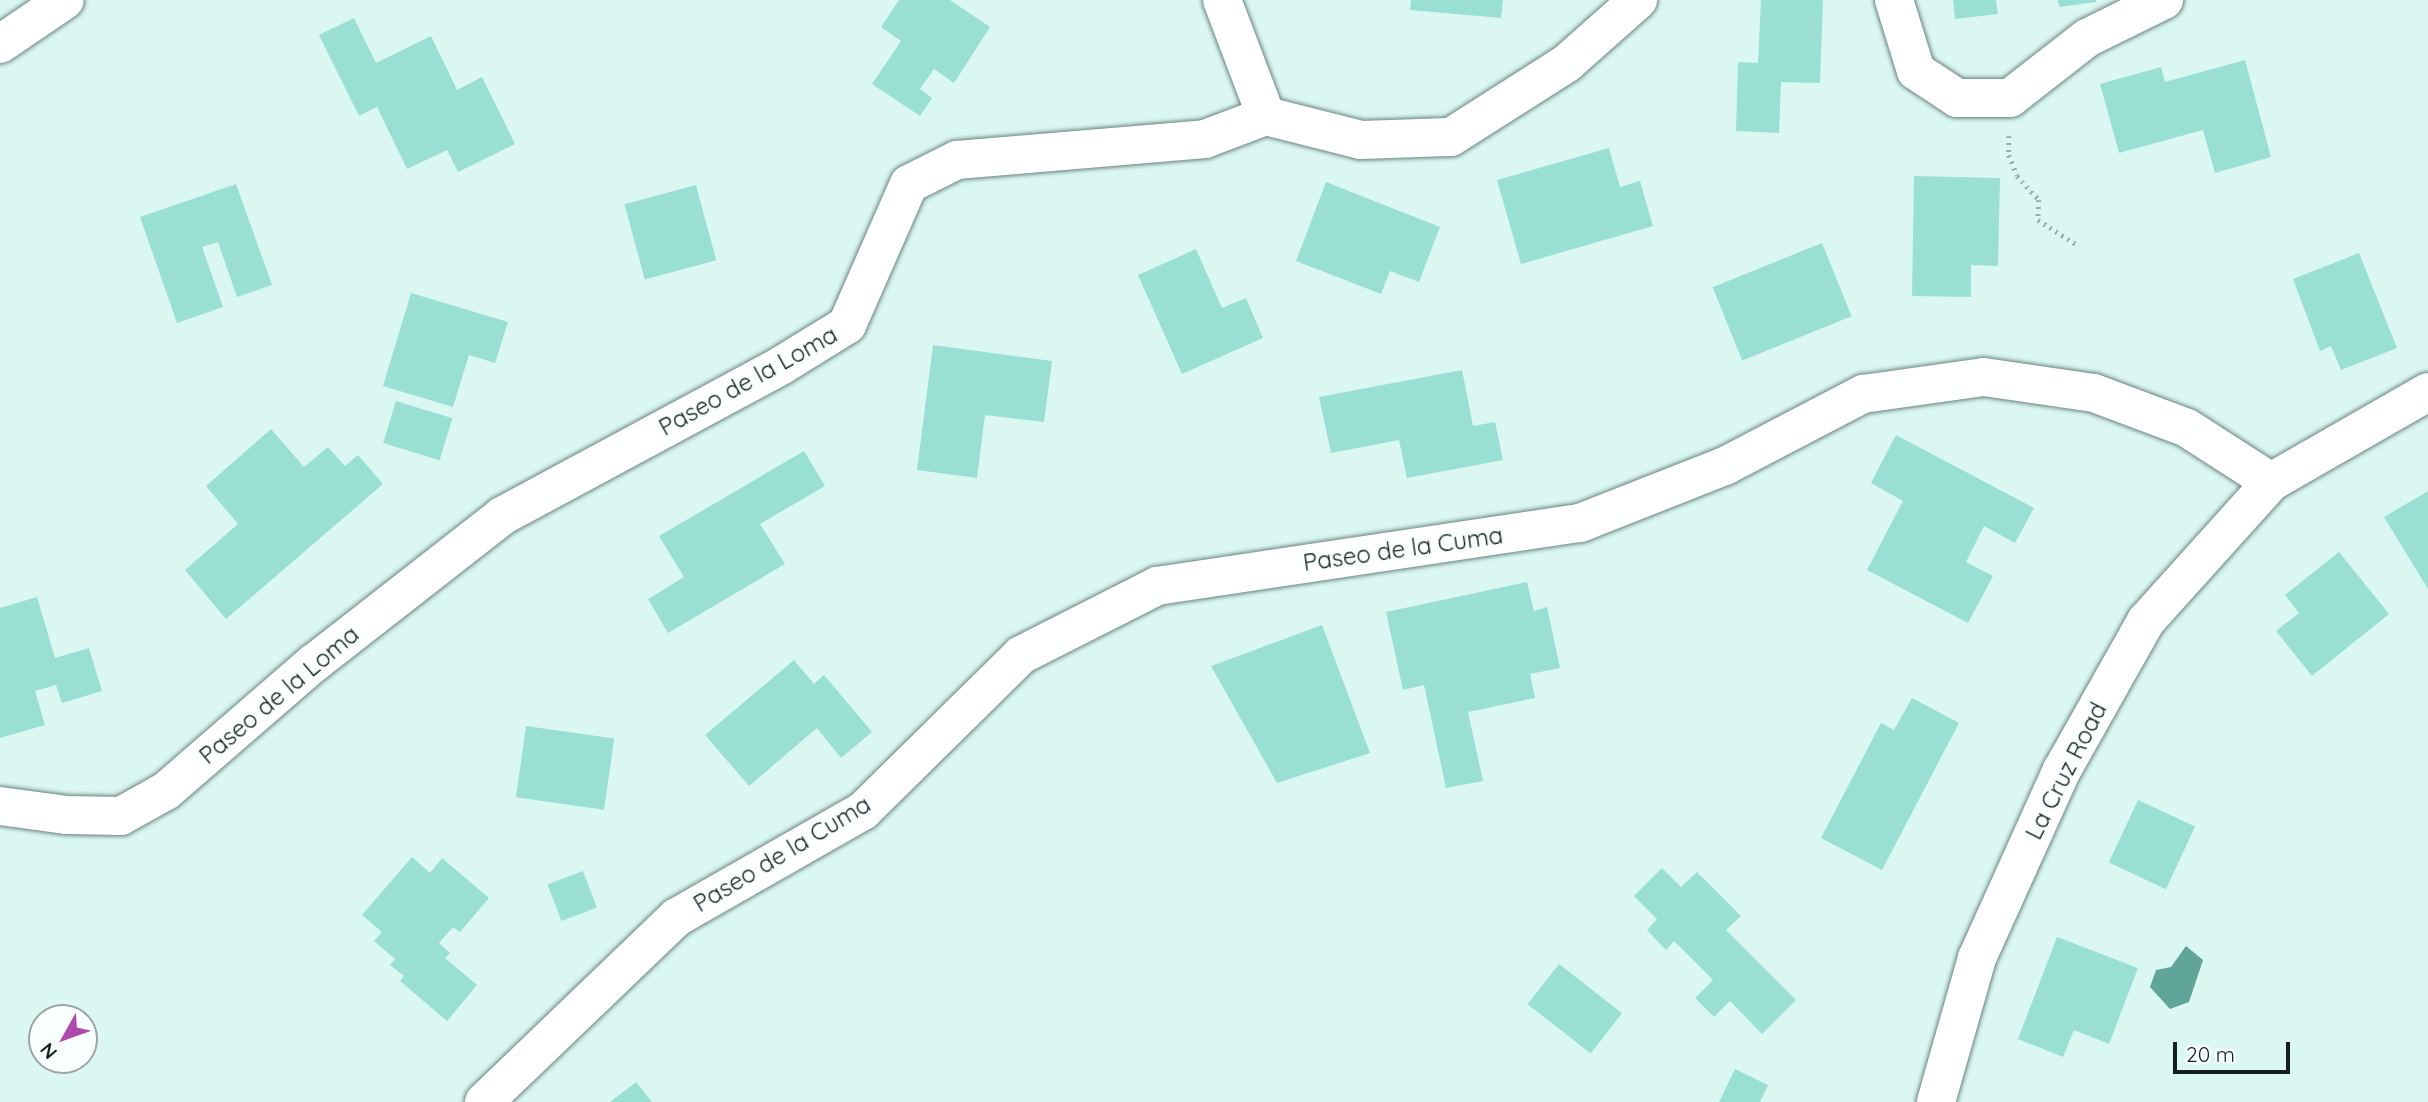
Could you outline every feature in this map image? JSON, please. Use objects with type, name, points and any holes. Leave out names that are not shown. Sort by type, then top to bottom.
[{"type":"street","points":[[0,44],[65,0]]},
{"type":"street","points":[[1222,0],[1266,116],[1361,140],[1451,137],[1567,63],[1637,0]]},
{"type":"street","points":[[1894,0],[1916,71],[1957,98],[2010,98],[2087,38],[2164,0]]},
{"type":"street","name":"Paseo de la Loma","points":[[0,806],[67,815],[121,816],[166,791],[314,663],[502,516],[782,365],[847,326],[909,184],[957,160],[1205,139],[1266,116]]},
{"type":"street","name":"Paseo de la Cuma","points":[[484,1102],[677,917],[863,811],[1021,655],[1157,586],[1580,523],[1725,466],[1863,394],[1984,377],[2094,393],[2187,428],[2271,482]]},
{"type":"street","points":[[2271,482],[2428,392]]},
{"type":"street","name":"La Cruz Road","points":[[1936,1102],[1977,958],[2062,770],[2146,621],[2271,482]]},
{"type":"path","points":[[2009,155],[2017,176],[2039,200],[2038,219],[2080,246]]},
{"type":"shaded area","points":[[2186,946],[2203,960],[2189,1002],[2170,1009],[2150,987],[2156,970],[2171,967]]},
{"type":"building","points":[[899,0],[950,0],[990,27],[954,83],[934,69],[920,89],[932,98],[920,116],[872,84],[901,41],[881,27]]},
{"type":"building","points":[[1411,0],[1503,0],[1501,18],[1410,10]]},
{"type":"building","points":[[1761,0],[1823,0],[1820,83],[1781,82],[1779,133],[1736,131],[1738,62],[1758,63]]},
{"type":"building","points":[[1953,0],[1996,0],[1998,14],[1955,19]]},
{"type":"building","points":[[2058,0],[2096,0],[2096,2],[2059,7]]},
{"type":"building","points":[[354,18],[376,63],[431,36],[457,90],[482,77],[515,144],[458,172],[447,150],[407,169],[377,107],[359,116],[319,35]]},
{"type":"building","points":[[2245,60],[2271,157],[2215,173],[2203,130],[2119,153],[2100,84],[2161,67],[2165,82]]},
{"type":"building","points":[[1609,148],[1620,187],[1640,181],[1653,226],[1521,264],[1497,180]]},
{"type":"building","points":[[1914,176],[2000,178],[1998,266],[1971,265],[1971,297],[1912,296]]},
{"type":"building","points":[[1326,182],[1440,227],[1419,282],[1390,271],[1381,294],[1296,261]]},
{"type":"building","points":[[236,184],[272,285],[237,297],[218,242],[202,247],[223,307],[177,323],[140,217]]},
{"type":"building","points":[[696,185],[716,260],[645,279],[625,204]]},
{"type":"building","points":[[1822,243],[1852,316],[1742,360],[1713,287]]},
{"type":"building","points":[[1196,249],[1222,308],[1246,298],[1263,338],[1182,374],[1138,275]]},
{"type":"building","points":[[2359,253],[2397,348],[2341,370],[2331,346],[2320,351],[2293,279]]},
{"type":"building","points":[[411,293],[508,322],[495,363],[469,355],[453,407],[383,386]]},
{"type":"building","points":[[933,345],[1052,361],[1044,422],[985,415],[977,478],[917,470]]},
{"type":"building","points":[[1462,370],[1473,426],[1495,422],[1503,460],[1407,478],[1399,440],[1331,453],[1319,397]]},
{"type":"building","points":[[396,401],[452,418],[440,460],[383,443]]},
{"type":"building","points":[[271,429],[304,467],[328,447],[345,466],[358,455],[383,484],[226,619],[185,570],[238,524],[206,486]]},
{"type":"building","points":[[1896,435],[2034,508],[2015,543],[1984,526],[1966,562],[1993,576],[1968,623],[1867,570],[1903,501],[1871,483]]},
{"type":"building","points":[[804,451],[825,486],[760,524],[785,564],[668,633],[648,599],[684,577],[659,536]]},
{"type":"building","points":[[2428,491],[2428,589],[2384,517]]},
{"type":"building","points":[[2339,552],[2389,614],[2312,676],[2276,631],[2299,613],[2285,595]]},
{"type":"building","points":[[1527,582],[1534,611],[1547,607],[1560,668],[1530,674],[1535,698],[1468,712],[1483,781],[1446,788],[1424,685],[1403,690],[1386,612]]},
{"type":"building","points":[[37,597],[55,658],[89,648],[102,691],[62,703],[56,685],[35,691],[45,725],[0,738],[0,608]]},
{"type":"building","points":[[1322,625],[1370,753],[1277,783],[1211,666]]},
{"type":"building","points":[[794,660],[814,684],[824,675],[872,732],[841,758],[817,728],[749,786],[705,735]]},
{"type":"building","points":[[1912,698],[1959,723],[1882,870],[1821,838],[1881,723],[1894,730]]},
{"type":"building","points":[[526,726],[614,738],[604,810],[516,797]]},
{"type":"building","points":[[2138,800],[2195,827],[2166,889],[2109,863]]},
{"type":"building","points":[[412,857],[430,873],[442,858],[489,898],[460,932],[453,927],[439,943],[450,953],[445,958],[477,985],[447,1021],[400,981],[404,976],[390,965],[395,959],[374,941],[382,932],[362,915]]},
{"type":"building","points":[[1662,868],[1681,887],[1697,872],[1741,916],[1726,930],[1796,1000],[1762,1034],[1730,1001],[1714,1017],[1695,998],[1713,980],[1674,941],[1666,950],[1647,930],[1657,919],[1634,896]]},
{"type":"building","points":[[583,871],[597,907],[562,921],[548,885]]},
{"type":"building","points":[[2057,937],[2138,968],[2109,1044],[2074,1030],[2063,1057],[2018,1039]]},
{"type":"building","points":[[1559,964],[1622,1013],[1591,1053],[1528,1004]]},
{"type":"building","points":[[1735,1069],[1768,1085],[1760,1102],[1719,1102]]},
{"type":"building","points":[[636,1082],[652,1102],[610,1102]]}]
